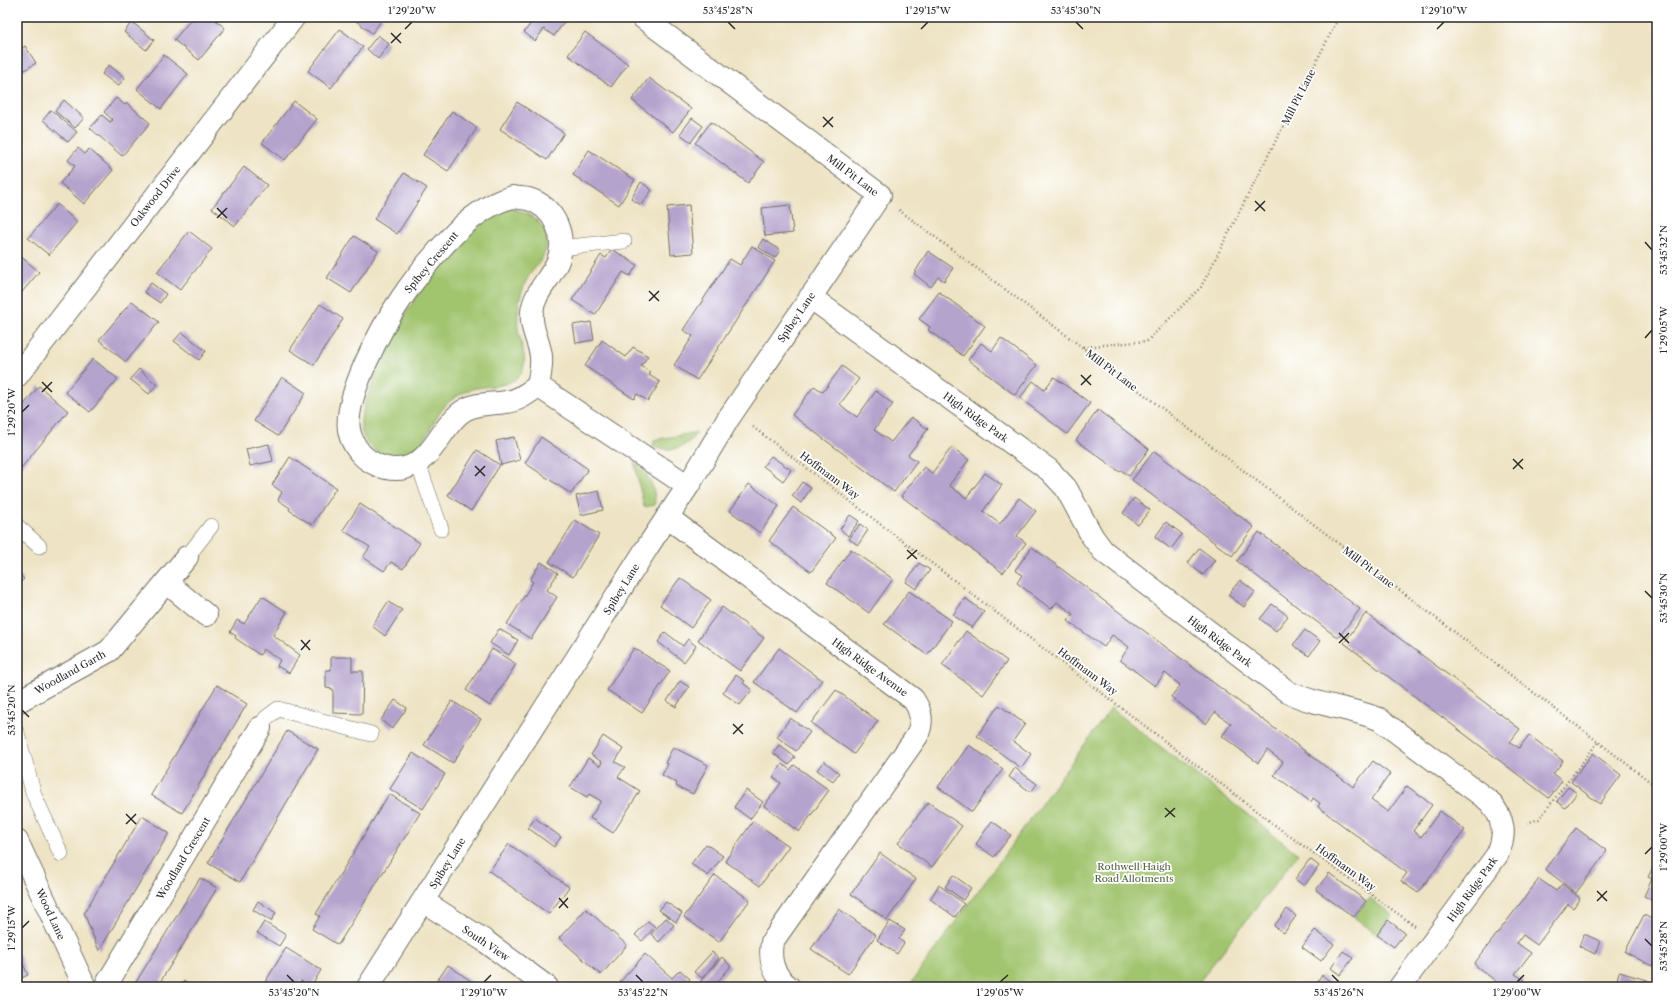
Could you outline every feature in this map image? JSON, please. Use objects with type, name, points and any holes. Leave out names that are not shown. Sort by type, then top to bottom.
[{"type":"street","name":"Oakwood Drive","points":[[17,376],[294,17]]},
{"type":"street","name":"Mill Pit Lane","points":[[642,17],[880,195]]},
{"type":"street","name":"Spibey Lane","points":[[368,987],[733,413],[880,195]]},
{"type":"street","name":"Spibey Crescent","points":[[513,197],[529,199],[543,206],[554,218],[560,232],[561,248],[557,263],[537,295],[532,310],[532,327],[541,355],[538,386],[518,399],[506,402],[475,405],[460,413],[448,426],[429,453],[418,463],[404,468],[389,469],[375,465],[363,456],[354,444],[349,430],[349,415],[356,390],[372,349],[400,300],[426,266],[458,230],[498,201],[513,197]]},
{"type":"street","name":"High Ridge Park","points":[[810,297],[1049,470],[1066,488],[1092,536],[1103,551],[1288,692],[1305,701],[1361,712],[1379,719],[1489,801],[1497,810],[1502,821],[1504,833],[1502,844],[1497,855],[1400,987]]},
{"type":"street","points":[[538,386],[688,486]]},
{"type":"street","name":"High Ridge Avenue","points":[[667,518],[913,699],[919,707],[922,717],[921,727],[917,736],[772,942],[770,953],[776,974],[790,987]]},
{"type":"street","name":"Woodland Garth","points":[[17,702],[109,651],[187,557]]},
{"type":"street","points":[[166,582],[206,615]]},
{"type":"street","name":"Woodland Crescent","points":[[105,987],[260,728]]},
{"type":"street","name":"Wood Lane","points":[[17,841],[85,987]]},
{"type":"street","name":"South View","points":[[423,901],[485,941],[547,987]]},
{"type":"lane","points":[[561,248],[624,241]]},
{"type":"lane","points":[[418,463],[441,529]]},
{"type":"lane","points":[[17,526],[39,546]]},
{"type":"lane","points":[[187,557],[211,526]]},
{"type":"lane","points":[[260,728],[266,718],[278,708],[371,734]]},
{"type":"lane","points":[[17,734],[34,795],[61,854]]},
{"type":"path","name":"Mill Pit Lane","points":[[1082,347],[1147,341],[1200,287],[1339,17]]},
{"type":"path","name":"Mill Pit Lane","points":[[880,195],[1082,347],[1657,787]]},
{"type":"path","name":"Hoffmann Way","points":[[733,413],[1284,832],[1434,940]]},
{"type":"path","points":[[1504,833],[1539,819],[1598,742]]},
{"type":"green space","points":[[509,209],[525,213],[539,222],[544,229],[547,245],[540,262],[528,277],[519,302],[518,326],[524,353],[523,370],[516,379],[510,382],[472,389],[454,398],[445,406],[423,440],[412,451],[396,457],[380,453],[367,443],[361,427],[361,419],[364,406],[376,374],[393,335],[428,282],[456,249],[487,220]]},
{"type":"green space","points":[[697,432],[693,438],[678,448],[666,449],[653,446],[654,440]]},
{"type":"green space","points":[[634,462],[644,471],[650,481],[654,492],[655,505],[644,507]]},
{"type":"green space","name":"Rothwell Haigh Road Allotments","points":[[1111,708],[1298,854],[1195,987],[908,987]]},
{"type":"green space","points":[[1370,898],[1392,915],[1377,935],[1354,917]]},
{"type":"building","points":[[193,17],[212,17],[225,28],[199,60],[174,40]]},
{"type":"building","points":[[351,17],[384,17],[372,33]]},
{"type":"building","points":[[528,17],[568,17],[554,36],[544,29],[535,41],[524,32],[533,21]]},
{"type":"building","points":[[132,22],[154,40],[146,50],[124,32]]},
{"type":"building","points":[[340,29],[363,47],[331,88],[308,71]]},
{"type":"building","points":[[585,32],[628,64],[611,87],[568,55]]},
{"type":"building","points":[[378,35],[389,44],[378,59],[367,49]]},
{"type":"building","points":[[25,46],[36,63],[20,73],[17,69],[17,52]]},
{"type":"building","points":[[164,55],[188,74],[161,109],[137,89]]},
{"type":"building","points":[[109,65],[125,78],[118,86],[102,74]]},
{"type":"building","points":[[649,78],[691,109],[673,132],[632,100]]},
{"type":"building","points":[[116,98],[125,105],[127,103],[150,123],[122,156],[90,128],[102,115],[110,122],[113,120],[104,112]]},
{"type":"building","points":[[64,100],[84,118],[75,128],[55,111]]},
{"type":"building","points":[[294,101],[317,119],[285,160],[262,143]]},
{"type":"building","points":[[517,102],[564,133],[547,160],[500,129]]},
{"type":"building","points":[[51,110],[77,132],[68,142],[43,120]]},
{"type":"building","points":[[452,111],[477,128],[448,171],[423,155]]},
{"type":"building","points":[[692,118],[703,126],[691,142],[680,134]]},
{"type":"building","points":[[711,122],[764,162],[748,183],[695,143]]},
{"type":"building","points":[[78,148],[85,154],[89,149],[113,170],[84,204],[60,183],[75,166],[68,160]]},
{"type":"building","points":[[589,150],[635,180],[619,205],[573,175]]},
{"type":"building","points":[[244,167],[267,185],[235,226],[212,208]]},
{"type":"building","points":[[404,173],[427,188],[397,234],[374,219]]},
{"type":"building","points":[[641,182],[652,190],[641,205],[631,199]]},
{"type":"building","points":[[57,204],[77,222],[49,255],[28,238]]},
{"type":"building","points":[[689,205],[693,253],[671,255],[667,207]]},
{"type":"building","points":[[790,205],[793,233],[765,236],[762,208]]},
{"type":"building","points":[[189,231],[212,249],[180,290],[157,272]]},
{"type":"building","points":[[354,236],[378,251],[351,293],[327,278]]},
{"type":"building","points":[[763,239],[780,250],[775,258],[758,247]]},
{"type":"building","points":[[752,246],[775,261],[697,380],[674,365],[693,336],[683,330],[730,259],[740,265]]},
{"type":"building","points":[[612,249],[637,265],[630,276],[623,272],[595,315],[572,300],[601,255],[606,258]]},
{"type":"building","points":[[928,251],[953,268],[944,281],[938,277],[931,287],[914,274]]},
{"type":"building","points":[[18,254],[39,272],[17,298],[17,255]]},
{"type":"building","points":[[151,283],[166,294],[160,303],[144,292]]},
{"type":"building","points":[[939,292],[985,326],[963,356],[928,330],[930,327],[919,319]]},
{"type":"building","points":[[132,301],[159,322],[126,362],[99,340]]},
{"type":"building","points":[[320,304],[343,319],[314,365],[290,350]]},
{"type":"building","points":[[591,322],[594,340],[576,343],[573,325]]},
{"type":"building","points":[[182,332],[206,351],[199,360],[174,341]]},
{"type":"building","points":[[1001,338],[1037,365],[1015,395],[968,360],[981,343],[992,351]]},
{"type":"building","points":[[602,340],[626,357],[633,347],[648,356],[641,366],[651,373],[649,375],[660,382],[648,401],[637,394],[634,399],[585,366]]},
{"type":"building","points":[[93,359],[118,379],[90,412],[65,392]]},
{"type":"building","points":[[842,366],[859,379],[840,404],[848,411],[857,417],[876,391],[893,404],[874,430],[891,442],[911,417],[928,429],[908,455],[917,461],[894,492],[792,415],[814,386],[823,392]]},
{"type":"building","points":[[139,369],[157,385],[149,394],[130,379]]},
{"type":"building","points":[[282,377],[306,393],[278,436],[254,421]]},
{"type":"building","points":[[1054,377],[1090,403],[1067,434],[1020,398],[1033,381],[1044,390]]},
{"type":"building","points":[[39,386],[68,411],[17,473],[17,413]]},
{"type":"building","points":[[1098,410],[1149,449],[1129,476],[1121,470],[1120,472],[1076,440]]},
{"type":"building","points":[[514,437],[520,460],[501,465],[496,441]]},
{"type":"building","points":[[541,437],[588,469],[571,494],[525,463]]},
{"type":"building","points":[[269,444],[273,461],[250,466],[246,449]]},
{"type":"building","points":[[952,447],[969,460],[949,485],[966,498],[985,473],[1002,485],[983,511],[1000,524],[1019,498],[1036,511],[1017,536],[1026,543],[1003,573],[901,496],[924,467],[932,473]]},
{"type":"building","points":[[477,450],[500,465],[471,511],[448,495]]},
{"type":"building","points":[[1154,451],[1254,527],[1232,556],[1132,480]]},
{"type":"building","points":[[771,456],[791,470],[783,481],[763,466]]},
{"type":"building","points":[[290,457],[336,488],[312,525],[289,510],[290,508],[278,500],[282,492],[272,485]]},
{"type":"building","points":[[802,482],[811,488],[801,503],[792,496]]},
{"type":"building","points":[[749,484],[779,506],[760,533],[730,511]]},
{"type":"building","points":[[599,491],[603,510],[581,515],[576,496]]},
{"type":"building","points":[[1134,498],[1150,510],[1138,525],[1123,513]]},
{"type":"building","points":[[360,504],[420,543],[403,569],[391,562],[384,571],[363,557],[370,547],[343,530]]},
{"type":"building","points":[[793,507],[836,538],[811,572],[769,541]]},
{"type":"building","points":[[850,515],[859,521],[848,536],[840,529]]},
{"type":"building","points":[[575,520],[599,535],[573,577],[549,562]]},
{"type":"building","points":[[1166,522],[1182,534],[1171,549],[1155,537]]},
{"type":"building","points":[[860,524],[868,530],[858,545],[849,539]]},
{"type":"building","points":[[1259,532],[1360,609],[1338,638],[1237,561]]},
{"type":"building","points":[[1032,547],[1353,787],[1373,761],[1390,774],[1371,800],[1388,812],[1407,786],[1432,805],[1413,831],[1421,837],[1440,811],[1465,830],[1418,893],[1401,881],[1407,873],[1318,807],[1320,803],[1313,798],[1311,802],[1274,775],[1283,762],[1267,750],[1258,763],[1222,736],[1231,724],[1215,712],[1206,724],[1171,697],[1180,685],[1165,673],[1155,686],[1120,660],[1129,647],[1121,641],[1112,635],[1104,647],[1068,621],[1073,614],[1057,602],[1051,609],[1017,583],[1022,575],[1015,570]]},
{"type":"building","points":[[1199,548],[1215,560],[1203,575],[1188,563]]},
{"type":"building","points":[[851,549],[893,579],[869,613],[827,583]]},
{"type":"building","points":[[541,562],[558,573],[547,590],[557,597],[531,639],[507,624],[533,582],[530,580]]},
{"type":"building","points":[[919,563],[930,570],[916,589],[906,582]]},
{"type":"building","points":[[17,572],[24,579],[17,586]]},
{"type":"building","points":[[680,578],[711,600],[691,628],[660,605]]},
{"type":"building","points":[[1240,580],[1255,592],[1244,607],[1228,595]]},
{"type":"building","points":[[909,591],[952,621],[927,655],[884,624]]},
{"type":"building","points":[[262,596],[287,612],[273,635],[300,655],[289,673],[277,666],[280,660],[263,649],[260,655],[235,638],[236,636],[230,632],[237,620],[244,624]]},
{"type":"building","points":[[965,598],[984,612],[972,628],[953,615]]},
{"type":"building","points":[[388,602],[402,610],[385,636],[372,626]]},
{"type":"building","points":[[1272,604],[1288,616],[1276,631],[1260,619]]},
{"type":"building","points":[[722,607],[764,638],[740,671],[698,640]]},
{"type":"building","points":[[1366,613],[1520,729],[1510,742],[1519,748],[1529,735],[1563,761],[1553,774],[1562,781],[1549,798],[1344,643]]},
{"type":"building","points":[[499,629],[518,640],[509,655],[490,643]]},
{"type":"building","points":[[1305,630],[1320,641],[1309,656],[1293,645]]},
{"type":"building","points":[[966,631],[1007,661],[983,695],[942,665]]},
{"type":"building","points":[[665,632],[683,646],[688,639],[696,646],[684,662],[658,642]]},
{"type":"building","points":[[634,648],[670,671],[642,713],[607,690]]},
{"type":"building","points":[[779,648],[822,680],[797,713],[754,682]]},
{"type":"building","points":[[492,649],[516,664],[490,706],[466,690]]},
{"type":"building","points":[[331,657],[352,657],[352,671],[363,671],[362,714],[333,713],[333,689],[326,688],[326,670],[331,670]]},
{"type":"building","points":[[736,675],[745,681],[743,683],[752,690],[740,705],[723,693]]},
{"type":"building","points":[[680,681],[689,687],[676,707],[667,701]]},
{"type":"building","points":[[217,685],[247,704],[182,813],[151,795]]},
{"type":"building","points":[[836,690],[878,721],[854,754],[811,723]]},
{"type":"building","points":[[395,700],[407,708],[392,729],[381,720]]},
{"type":"building","points":[[452,701],[481,719],[453,763],[424,745]]},
{"type":"building","points":[[999,705],[1025,724],[1013,741],[1031,754],[1021,768],[977,736]]},
{"type":"building","points":[[790,718],[810,732],[796,751],[777,737]]},
{"type":"building","points":[[287,731],[318,749],[240,882],[208,863]]},
{"type":"building","points":[[603,736],[623,749],[615,762],[625,767],[618,777],[640,791],[613,833],[590,818],[601,801],[589,794],[587,797],[570,787],[588,758],[600,766],[602,762],[591,755]]},
{"type":"building","points":[[779,745],[795,757],[789,765],[773,753]]},
{"type":"building","points":[[969,745],[1003,769],[972,812],[938,787]]},
{"type":"building","points":[[673,747],[708,765],[693,794],[676,786],[677,783],[662,775],[668,764],[665,763]]},
{"type":"building","points":[[413,753],[445,774],[423,809],[390,789]]},
{"type":"building","points":[[1593,753],[1621,775],[1600,804],[1571,782]]},
{"type":"building","points":[[824,761],[839,773],[833,781],[817,770]]},
{"type":"building","points":[[782,764],[790,770],[794,765],[829,790],[799,832],[764,806],[781,783],[773,777]]},
{"type":"building","points":[[1015,768],[1037,784],[1031,792],[1009,777]]},
{"type":"building","points":[[1568,787],[1577,793],[1565,808],[1557,801]]},
{"type":"building","points":[[746,790],[763,802],[750,819],[734,807]]},
{"type":"building","points":[[389,794],[420,813],[338,945],[312,929],[320,916],[316,914]]},
{"type":"building","points":[[928,802],[962,826],[932,867],[898,843]]},
{"type":"building","points":[[142,816],[169,833],[99,951],[84,913]]},
{"type":"building","points":[[535,818],[561,837],[554,847],[528,828]]},
{"type":"building","points":[[753,821],[789,846],[760,886],[725,861]]},
{"type":"building","points":[[992,821],[1011,835],[994,857],[976,844]]},
{"type":"building","points":[[1576,828],[1607,851],[1576,893],[1545,869]]},
{"type":"building","points":[[509,844],[569,887],[549,914],[489,871]]},
{"type":"building","points":[[706,844],[723,856],[708,876],[691,864]]},
{"type":"building","points":[[880,853],[916,879],[887,920],[851,894]]},
{"type":"building","points":[[1310,859],[1319,866],[1304,886],[1295,879]]},
{"type":"building","points":[[1657,860],[1657,903],[1644,896],[1652,879],[1648,877]]},
{"type":"building","points":[[1329,873],[1366,901],[1354,917],[1316,890]]},
{"type":"building","points":[[715,875],[750,900],[719,942],[684,917]]},
{"type":"building","points":[[953,875],[971,888],[963,900],[945,887]]},
{"type":"building","points":[[200,878],[217,888],[180,950],[157,987],[133,987]]},
{"type":"building","points":[[1539,879],[1556,891],[1562,884],[1580,898],[1573,908],[1568,904],[1537,945],[1523,935],[1517,943],[1531,953],[1515,974],[1524,980],[1519,987],[1503,987],[1474,964]]},
{"type":"building","points":[[939,885],[964,904],[955,917],[930,899]]},
{"type":"building","points":[[258,901],[276,913],[271,921],[253,910]]},
{"type":"building","points":[[666,902],[682,913],[676,922],[659,910]]},
{"type":"building","points":[[586,909],[627,945],[601,975],[559,938]]},
{"type":"building","points":[[839,909],[876,935],[848,974],[811,949]]},
{"type":"building","points":[[1287,909],[1296,916],[1284,933],[1274,926]]},
{"type":"building","points":[[1644,915],[1657,922],[1657,955],[1652,966],[1625,952]]},
{"type":"building","points":[[666,918],[674,925],[659,942],[651,934]]},
{"type":"building","points":[[1388,920],[1405,933],[1394,947],[1377,935]]},
{"type":"building","points":[[648,921],[655,927],[642,941],[635,935]]},
{"type":"building","points":[[890,921],[905,930],[899,939],[904,943],[897,954],[877,940]]},
{"type":"building","points":[[264,922],[286,935],[279,946],[257,933]]},
{"type":"building","points":[[1315,930],[1334,944],[1321,961],[1302,947]]},
{"type":"building","points":[[1584,934],[1600,941],[1595,954],[1579,946]]},
{"type":"building","points":[[286,948],[321,970],[311,987],[301,981],[297,987],[262,987]]},
{"type":"building","points":[[17,951],[28,975],[17,980]]},
{"type":"building","points":[[1343,951],[1353,958],[1340,975],[1331,968]]},
{"type":"building","points":[[712,952],[719,958],[702,978],[694,972]]},
{"type":"building","points":[[645,954],[672,978],[680,970],[690,979],[683,987],[626,987],[620,982]]},
{"type":"building","points":[[722,957],[731,966],[713,987],[706,987],[700,982]]},
{"type":"building","points":[[448,965],[468,979],[479,987],[433,987]]},
{"type":"building","points":[[1619,972],[1647,980],[1645,987],[1615,987]]},
{"type":"building","points":[[1322,975],[1337,987],[1313,987]]},
{"type":"building","points":[[184,981],[195,987],[180,987]]}]
